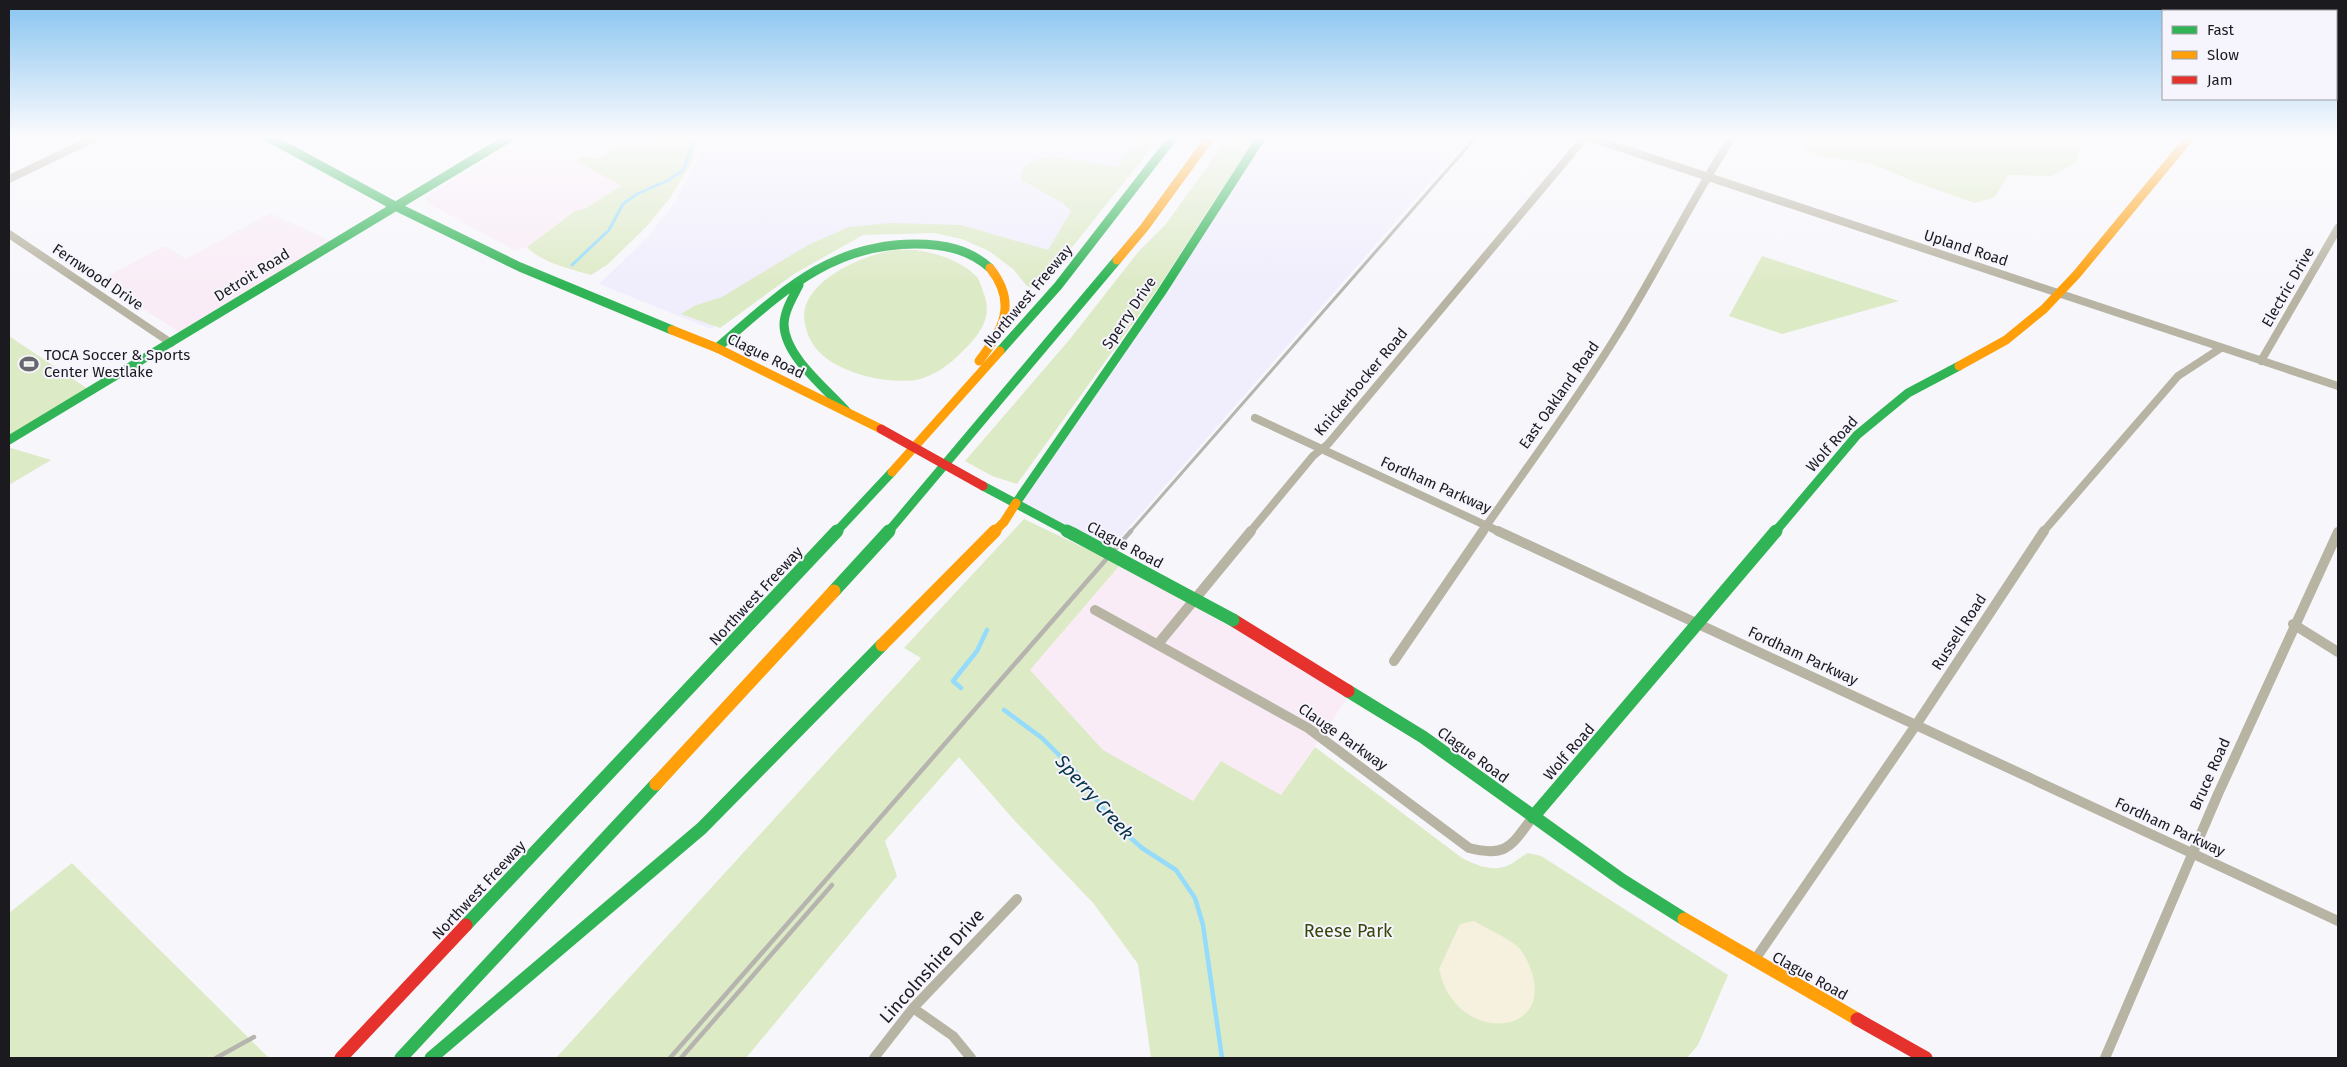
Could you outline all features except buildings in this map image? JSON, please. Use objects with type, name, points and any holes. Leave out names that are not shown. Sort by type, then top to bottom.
[{"type":"main road","name":"Clague Road","points":[[357,186],[392,205],[520,267],[717,348],[847,412],[1233,620],[1423,737],[1622,880],[1697,928],[1926,1058]]},
{"type":"main road","name":"Detroit Road","points":[[9,440],[171,343],[425,186]]},
{"type":"main road","name":"Northwest Freeway","points":[[340,1058],[934,428],[1058,286],[1136,186]]},
{"type":"main road","points":[[401,1058],[879,543],[1144,228],[1175,186]]},
{"type":"main road","name":"Sperry Drive","points":[[431,1058],[702,828],[1004,522],[1161,293],[1230,186]]},
{"type":"main road","name":"Wolf Road","points":[[1533,817],[1852,442],[1880,414],[1928,381],[1985,352],[2025,327],[2061,294],[2150,186]]},
{"type":"main road","points":[[717,348],[805,276],[825,264],[862,248],[920,242],[950,247],[977,257],[994,272],[1003,292],[1007,312],[991,346],[956,389],[934,428]]},
{"type":"main road","points":[[805,276],[791,296],[783,331],[802,366],[837,396],[847,412]]},
{"type":"street","name":"Knickerbocker Road","points":[[1158,644],[1220,566],[1328,444],[1543,186]]},
{"type":"street","name":"East Oakland Road","points":[[1394,660],[1616,337],[1666,254],[1702,186]]},
{"type":"street","name":"Upland Road","points":[[1736,186],[2338,386]]},
{"type":"street","name":"Electric Drive","points":[[2261,361],[2338,228]]},
{"type":"street","name":"Fernwood Drive","points":[[9,234],[171,343]]},
{"type":"street","name":"Russell Road","points":[[1754,961],[1916,724],[2041,534],[2178,376],[2221,348]]},
{"type":"street","name":"Fordham Parkway","points":[[1255,418],[2338,921]]},
{"type":"street","name":"Bruce Road","points":[[2105,1058],[2191,853],[2294,624],[2338,532]]},
{"type":"street","name":"Clauge Parkway","points":[[1095,610],[1308,728],[1469,848],[1488,853],[1509,848],[1533,817]]},
{"type":"street","points":[[2294,624],[2338,652]]},
{"type":"street","name":"Lincolnshire Drive","points":[[874,1058],[913,1008],[1017,899]]},
{"type":"street","points":[[913,1008],[954,1036],[971,1058]]},
{"type":"shaded area","points":[[443,186],[622,186],[586,208],[575,211],[527,247],[515,251],[426,202],[426,198]]},
{"type":"shaded area","points":[[684,186],[1104,186],[1047,263],[974,234],[872,229],[782,270],[711,329],[599,284],[647,238],[675,202]]},
{"type":"shaded area","points":[[1224,186],[1427,186],[1110,549],[1021,502]]},
{"type":"shaded area","points":[[270,213],[333,242],[183,335],[100,280],[165,246],[186,259]]},
{"type":"shaded area","points":[[1120,565],[1225,624],[1348,697],[1281,795],[1222,762],[1193,801],[1103,750],[1030,670]]},
{"type":"green space","points":[[621,186],[678,186],[646,227],[607,265],[591,275],[548,261],[527,247],[575,211],[586,208]]},
{"type":"green space","points":[[1032,186],[1121,186],[1038,290],[1027,286],[1013,269],[989,251],[962,239],[934,233],[863,235],[794,274],[720,328],[681,314],[694,306],[722,297],[808,245],[849,227],[891,223],[961,225],[1048,250],[1071,211],[1063,203]]},
{"type":"green space","points":[[1193,186],[1224,186],[1158,288],[1017,484],[992,476],[965,461],[1070,339],[1139,251],[1166,224]]},
{"type":"green space","points":[[1926,186],[2002,186],[1995,197],[1975,203]]},
{"type":"green space","points":[[892,250],[915,250],[932,253],[957,262],[977,277],[986,300],[987,314],[981,329],[973,340],[942,369],[930,376],[916,380],[898,381],[862,375],[845,369],[824,357],[810,340],[805,324],[805,310],[810,297],[820,285],[832,275],[862,259]]},
{"type":"green space","points":[[1762,256],[1899,301],[1782,334],[1729,316]]},
{"type":"green space","name":"TOCA Soccer & Sports Center Westlake","points":[[9,336],[91,391],[9,440]]},
{"type":"green space","points":[[9,449],[51,460],[9,485]]},
{"type":"green space","name":"Reese Park","points":[[1024,519],[1120,565],[1030,670],[1103,750],[1193,801],[1221,761],[1281,795],[1315,747],[1468,861],[1480,866],[1498,868],[1511,864],[1528,853],[1541,856],[1728,975],[1698,1045],[1687,1058],[1151,1058],[1138,964],[1094,904],[1014,820],[959,757],[885,841],[897,876],[746,1058],[556,1058],[921,658],[904,648]]},
{"type":"green space","points":[[72,863],[269,1058],[9,1058],[9,913]]},
{"type":"sand","points":[[1474,921],[1517,946],[1524,955],[1531,970],[1535,992],[1531,1006],[1522,1016],[1510,1022],[1495,1023],[1480,1020],[1465,1012],[1450,997],[1443,981],[1439,969],[1460,924]]},
{"type":"waterway","name":"Sperry Creek","points":[[572,265],[609,230],[623,204],[637,194],[656,186]]},
{"type":"waterway","points":[[961,688],[953,681],[977,651],[987,630]]},
{"type":"waterway","name":"Sperry Creek","points":[[1004,710],[1042,738],[1075,771],[1115,824],[1142,848],[1176,870],[1195,898],[1203,925],[1222,1058]]},
{"type":"railway","points":[[1130,532],[1433,186]]},
{"type":"railway","points":[[670,1058],[1131,531]]},
{"type":"railway","points":[[681,1058],[832,885]]},
{"type":"railway","points":[[216,1058],[254,1037]]},
{"type":"traffic: fast","points":[[358,186],[520,267],[672,330]]},
{"type":"traffic: fast","points":[[9,440],[430,186]]},
{"type":"traffic: fast","points":[[1000,351],[1058,286],[1135,186]]},
{"type":"traffic: fast","points":[[1016,503],[1161,293],[1230,186]]},
{"type":"traffic: fast","points":[[717,348],[788,288],[812,272],[837,259],[864,249],[894,244],[936,245],[961,250],[984,262],[990,268]]},
{"type":"traffic: fast","points":[[834,591],[879,543],[1117,260]]},
{"type":"traffic: fast","points":[[799,285],[786,314],[784,325],[786,337],[799,360],[847,412]]},
{"type":"traffic: fast","points":[[1533,817],[1857,435],[1908,393],[1959,366]]},
{"type":"traffic: fast","points":[[466,925],[892,472]]},
{"type":"traffic: fast","points":[[983,486],[1073,534]]},
{"type":"traffic: fast","points":[[1073,534],[1233,620]]},
{"type":"traffic: fast","points":[[431,1058],[702,828],[882,645]]},
{"type":"traffic: fast","points":[[1348,691],[1423,737],[1622,880],[1684,919]]},
{"type":"traffic: fast","points":[[401,1058],[656,784]]},
{"type":"traffic: slow","points":[[1117,260],[1144,228],[1175,186]]},
{"type":"traffic: slow","points":[[1959,366],[2006,340],[2044,309],[2077,274],[2150,186]]},
{"type":"traffic: slow","points":[[979,361],[1002,328],[1006,310],[1005,300],[997,278],[990,268]]},
{"type":"traffic: slow","points":[[672,330],[717,348],[881,429]]},
{"type":"traffic: slow","points":[[892,472],[1000,351]]},
{"type":"traffic: slow","points":[[882,645],[1004,522],[1016,503]]},
{"type":"traffic: slow","points":[[656,784],[834,591]]},
{"type":"traffic: slow","points":[[1684,919],[1857,1019]]},
{"type":"traffic: jam","points":[[881,429],[983,486]]},
{"type":"traffic: jam","points":[[1233,620],[1348,691]]},
{"type":"traffic: jam","points":[[341,1058],[466,925]]},
{"type":"traffic: jam","points":[[1857,1019],[1926,1058]]},
{"type":"place","name":"TOCA Soccer & Sports Center Westlake","points":[[29,364]]}]
